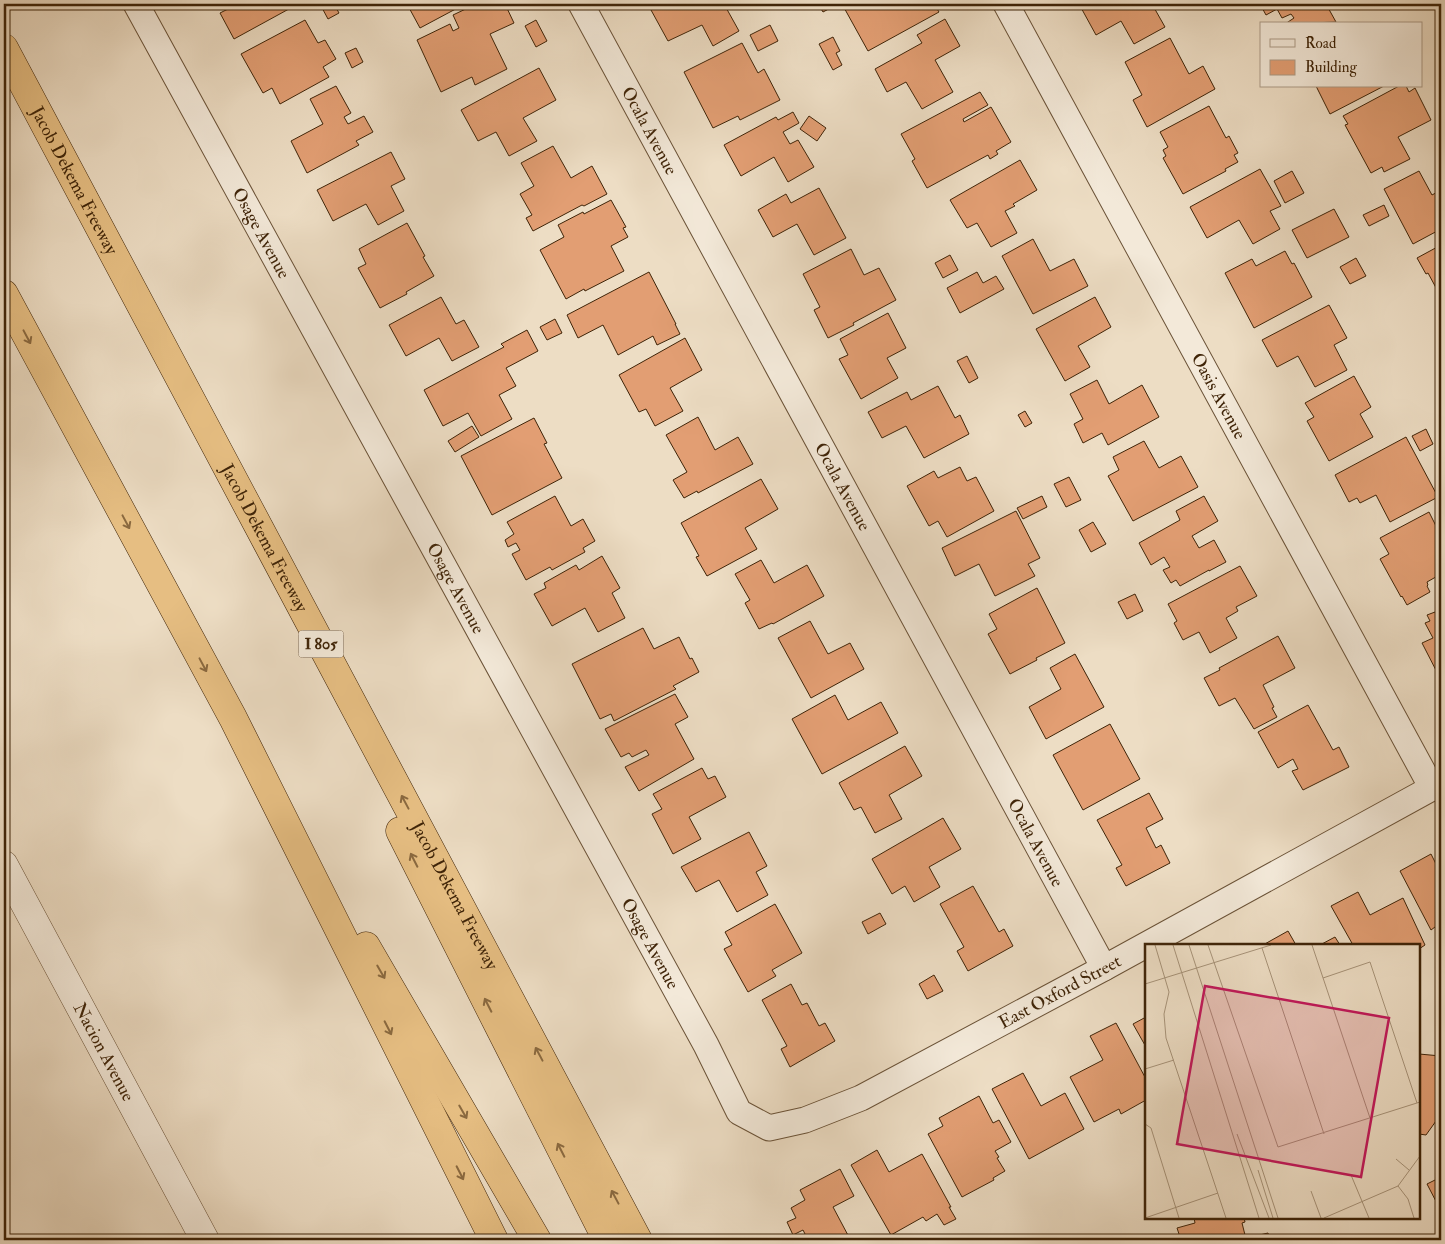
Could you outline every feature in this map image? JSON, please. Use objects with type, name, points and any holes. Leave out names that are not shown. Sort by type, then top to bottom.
[{"type":"highway","points":[[4,50],[607,1240]]},
{"type":"highway","name":"Jacob Dekema Freeway","points":[[4,50],[638,1240]]},
{"type":"highway","points":[[4,294],[233,718],[494,1240]]},
{"type":"highway","points":[[233,718],[537,1240]]},
{"type":"street","name":"Osage Avenue","points":[[136,4],[706,1045],[739,1112],[769,1128],[804,1120]]},
{"type":"street","name":"Ocala Avenue","points":[[582,4],[1104,968]]},
{"type":"street","name":"Oasis Avenue","points":[[1006,4],[1437,785]]},
{"type":"street","name":"East Oxford Street","points":[[1148,944],[1437,785]]},
{"type":"street","name":"Nacion Avenue","points":[[4,865],[205,1240]]},
{"type":"street","name":"East Oxford Street","points":[[804,1120],[861,1098],[1145,945]]},
{"type":"building","points":[[238,4],[298,4],[234,39],[220,13]]},
{"type":"building","points":[[320,4],[334,4],[339,13],[328,19]]},
{"type":"building","points":[[407,4],[465,4],[420,28]]},
{"type":"building","points":[[485,4],[505,4],[514,23],[490,34],[507,69],[475,85],[472,77],[441,92],[417,40],[450,24],[453,31],[459,28],[453,15],[472,6],[474,9]]},
{"type":"building","points":[[664,4],[724,4],[739,31],[713,46],[702,25],[668,41],[651,10]]},
{"type":"building","points":[[818,4],[838,4],[823,12]]},
{"type":"building","points":[[842,4],[934,4],[939,12],[868,51]]},
{"type":"building","points":[[1079,4],[1152,4],[1165,27],[1134,44],[1121,21],[1096,35]]},
{"type":"building","points":[[1260,4],[1326,4],[1336,22],[1288,22],[1294,18],[1291,14],[1282,18],[1277,9],[1266,15]]},
{"type":"building","points":[[945,19],[960,46],[935,60],[953,92],[922,109],[906,82],[887,92],[875,69],[922,43],[917,35]]},
{"type":"building","points":[[305,20],[318,43],[325,40],[336,59],[323,67],[329,77],[280,104],[272,88],[263,93],[241,54]]},
{"type":"building","points":[[536,20],[547,41],[536,47],[525,26]]},
{"type":"building","points":[[770,25],[778,41],[758,51],[750,35]]},
{"type":"building","points":[[833,37],[840,51],[836,53],[842,65],[833,70],[819,44]]},
{"type":"building","points":[[1170,38],[1189,74],[1203,66],[1215,89],[1147,127],[1133,100],[1142,95],[1125,62]]},
{"type":"building","points":[[742,43],[758,73],[764,69],[780,100],[740,120],[738,116],[713,128],[684,72]]},
{"type":"building","points":[[356,48],[363,62],[352,68],[345,53]]},
{"type":"building","points":[[539,68],[556,100],[523,118],[537,141],[509,156],[496,132],[478,141],[461,110]]},
{"type":"building","points":[[336,86],[351,113],[344,117],[348,124],[364,116],[373,132],[356,141],[359,145],[307,173],[291,141],[323,124],[310,99]]},
{"type":"building","points":[[1317,88],[1380,88],[1330,114]]},
{"type":"building","points":[[1395,88],[1407,88],[1409,92],[1415,88],[1431,120],[1398,137],[1410,159],[1384,172],[1382,167],[1371,173],[1345,125],[1348,124],[1343,116]]},
{"type":"building","points":[[980,92],[988,105],[963,119],[964,122],[991,107],[1011,142],[996,151],[998,154],[990,159],[988,155],[927,188],[912,161],[915,159],[901,134]]},
{"type":"building","points":[[1209,106],[1226,138],[1229,136],[1238,153],[1234,155],[1238,162],[1225,169],[1226,171],[1183,194],[1163,158],[1166,156],[1163,150],[1168,147],[1160,132]]},
{"type":"building","points":[[793,112],[799,123],[783,132],[790,144],[798,140],[814,167],[788,182],[774,157],[741,176],[724,145],[776,117],[778,120]]},
{"type":"building","points":[[809,116],[826,128],[817,141],[800,129]]},
{"type":"building","points":[[553,146],[571,178],[592,166],[607,194],[533,231],[526,218],[532,215],[520,194],[534,186],[521,163]]},
{"type":"building","points":[[391,152],[405,179],[391,186],[404,211],[378,225],[366,204],[333,221],[317,190]]},
{"type":"building","points":[[1020,160],[1037,190],[1005,211],[1017,233],[991,247],[977,223],[967,228],[950,200]]},
{"type":"building","points":[[1260,169],[1281,206],[1270,211],[1280,229],[1253,244],[1239,220],[1207,238],[1190,207]]},
{"type":"building","points":[[1292,171],[1304,193],[1285,203],[1274,181]]},
{"type":"building","points":[[1419,171],[1432,195],[1441,190],[1441,229],[1413,244],[1384,189]]},
{"type":"building","points":[[819,188],[846,238],[814,255],[797,224],[773,237],[758,210],[786,194],[791,203]]},
{"type":"building","points":[[611,200],[626,227],[623,228],[628,237],[611,246],[624,271],[566,299],[540,250],[564,237],[558,225]]},
{"type":"building","points":[[1384,205],[1389,216],[1369,226],[1363,215]]},
{"type":"building","points":[[1334,209],[1349,237],[1307,258],[1292,230]]},
{"type":"building","points":[[407,223],[434,276],[406,292],[407,294],[380,308],[358,268],[366,264],[359,249]]},
{"type":"building","points":[[1033,239],[1050,271],[1074,259],[1088,286],[1033,314],[1002,256]]},
{"type":"building","points":[[1441,245],[1441,297],[1428,273],[1426,274],[1417,258]]},
{"type":"building","points":[[851,249],[864,275],[879,268],[896,300],[828,338],[814,310],[820,307],[803,274]]},
{"type":"building","points":[[1285,251],[1292,264],[1294,263],[1312,297],[1254,328],[1225,273],[1252,259],[1256,266]]},
{"type":"building","points":[[950,255],[958,270],[943,278],[935,263]]},
{"type":"building","points":[[1356,258],[1366,276],[1350,284],[1340,267]]},
{"type":"building","points":[[649,272],[680,334],[657,345],[653,336],[618,355],[603,325],[578,338],[567,315]]},
{"type":"building","points":[[977,272],[983,283],[996,276],[1004,289],[960,313],[947,288]]},
{"type":"building","points":[[441,297],[456,324],[464,320],[479,347],[452,361],[439,338],[406,356],[389,325]]},
{"type":"building","points":[[1095,297],[1111,327],[1078,346],[1090,367],[1065,381],[1036,329]]},
{"type":"building","points":[[1329,305],[1347,338],[1334,345],[1347,370],[1315,387],[1298,356],[1277,367],[1262,340]]},
{"type":"building","points":[[888,313],[906,348],[887,358],[898,378],[861,399],[839,359],[848,355],[840,339]]},
{"type":"building","points":[[555,319],[562,333],[547,340],[540,327]]},
{"type":"building","points":[[527,330],[538,351],[506,368],[516,386],[499,395],[512,419],[481,436],[468,413],[443,426],[424,390],[504,347],[501,344]]},
{"type":"building","points":[[685,338],[702,370],[670,388],[683,411],[655,426],[646,409],[639,412],[619,375]]},
{"type":"building","points":[[967,356],[978,378],[969,383],[957,361]]},
{"type":"building","points":[[1354,376],[1371,407],[1360,414],[1373,437],[1329,461],[1307,421],[1314,417],[1305,403]]},
{"type":"building","points":[[1097,380],[1109,404],[1142,385],[1159,417],[1108,445],[1102,433],[1083,443],[1074,424],[1083,419],[1070,394]]},
{"type":"building","points":[[938,386],[955,418],[960,415],[969,434],[924,458],[906,426],[882,438],[868,412],[907,392],[911,400]]},
{"type":"building","points":[[1025,411],[1032,423],[1025,427],[1018,415]]},
{"type":"building","points":[[698,417],[715,450],[738,437],[753,464],[698,493],[697,491],[684,498],[673,480],[687,472],[666,435]]},
{"type":"building","points":[[534,418],[547,443],[544,444],[562,478],[492,515],[461,456]]},
{"type":"building","points":[[472,426],[479,437],[455,452],[448,441]]},
{"type":"building","points":[[1426,429],[1433,444],[1420,451],[1412,436]]},
{"type":"building","points":[[1406,437],[1438,497],[1390,522],[1376,495],[1360,503],[1357,498],[1349,502],[1335,475]]},
{"type":"building","points":[[1144,441],[1159,468],[1181,456],[1198,487],[1133,521],[1108,476],[1119,470],[1113,457]]},
{"type":"building","points":[[960,467],[967,481],[976,477],[994,511],[947,537],[938,521],[929,526],[907,486],[934,471],[938,478]]},
{"type":"building","points":[[1069,477],[1081,500],[1066,507],[1054,484]]},
{"type":"building","points":[[761,479],[778,509],[745,528],[757,549],[707,576],[696,557],[699,556],[681,523]]},
{"type":"building","points":[[555,496],[571,526],[583,519],[595,541],[583,548],[585,552],[552,570],[550,567],[526,580],[512,554],[520,550],[516,543],[508,547],[505,540],[514,534],[507,522]]},
{"type":"building","points":[[1042,496],[1047,507],[1023,519],[1017,508]]},
{"type":"building","points":[[1204,496],[1218,521],[1192,536],[1199,548],[1214,540],[1226,562],[1180,586],[1176,580],[1171,583],[1163,570],[1170,567],[1164,557],[1151,565],[1139,543],[1180,520],[1176,511]]},
{"type":"building","points":[[1016,511],[1040,558],[1028,564],[1035,576],[995,596],[979,564],[955,576],[942,548]]},
{"type":"building","points":[[1429,512],[1441,536],[1441,550],[1437,553],[1441,562],[1441,574],[1427,582],[1430,592],[1407,605],[1380,559],[1389,554],[1380,538]]},
{"type":"building","points":[[1093,522],[1106,544],[1091,552],[1079,530]]},
{"type":"building","points":[[602,556],[620,588],[612,593],[625,618],[598,632],[585,608],[552,626],[534,594],[546,588],[544,583],[576,565],[579,570]]},
{"type":"building","points":[[761,560],[774,583],[807,565],[824,596],[773,624],[759,629],[745,603],[750,600],[735,574]]},
{"type":"building","points":[[1240,566],[1257,596],[1236,607],[1238,611],[1226,618],[1237,638],[1210,653],[1199,632],[1183,640],[1174,623],[1177,621],[1168,604]]},
{"type":"building","points":[[1037,588],[1065,643],[1010,674],[988,634],[997,629],[989,614]]},
{"type":"building","points":[[1135,594],[1143,611],[1127,619],[1118,602]]},
{"type":"building","points":[[1435,612],[1437,617],[1441,615],[1441,680],[1422,643],[1433,638],[1425,623],[1430,621],[1427,615]]},
{"type":"building","points":[[810,621],[828,654],[850,643],[864,669],[811,698],[778,638]]},
{"type":"building","points":[[643,628],[654,649],[679,637],[699,672],[673,686],[676,689],[614,721],[611,714],[600,719],[572,664]]},
{"type":"building","points":[[1278,636],[1295,668],[1263,685],[1277,717],[1254,729],[1235,698],[1219,706],[1204,678]]},
{"type":"building","points":[[1075,654],[1104,707],[1046,739],[1029,707],[1061,689],[1050,668]]},
{"type":"building","points":[[675,694],[688,717],[675,724],[694,759],[639,791],[625,767],[649,755],[646,750],[632,757],[629,753],[621,757],[605,729]]},
{"type":"building","points":[[835,695],[848,720],[881,702],[898,733],[822,774],[792,719]]},
{"type":"building","points":[[1308,705],[1333,750],[1339,747],[1349,767],[1303,790],[1292,771],[1298,769],[1293,759],[1278,768],[1258,732]]},
{"type":"building","points":[[1110,724],[1140,779],[1083,810],[1053,755]]},
{"type":"building","points":[[905,746],[922,776],[889,795],[902,819],[875,833],[861,807],[854,810],[839,783]]},
{"type":"building","points":[[702,768],[708,779],[715,776],[726,797],[689,817],[701,839],[673,854],[652,814],[662,809],[653,794]]},
{"type":"building","points":[[1149,793],[1163,819],[1146,828],[1156,848],[1161,845],[1170,863],[1126,886],[1116,868],[1122,865],[1097,820]]},
{"type":"building","points":[[943,818],[961,849],[929,867],[940,887],[914,902],[905,886],[892,894],[872,859]]},
{"type":"building","points":[[749,832],[767,866],[756,872],[768,895],[737,912],[719,880],[696,892],[681,867]]},
{"type":"building","points":[[1431,854],[1441,874],[1441,938],[1435,927],[1431,930],[1400,871]]},
{"type":"building","points":[[973,886],[999,932],[1004,929],[1013,946],[968,971],[957,951],[964,947],[940,904]]},
{"type":"building","points":[[1358,892],[1370,915],[1403,898],[1425,945],[1420,948],[1420,944],[1352,944],[1331,906]]},
{"type":"building","points":[[775,904],[802,953],[772,970],[776,976],[748,992],[724,949],[732,945],[725,932]]},
{"type":"building","points":[[880,913],[886,924],[868,934],[862,922]]},
{"type":"building","points":[[1288,931],[1295,944],[1265,944]]},
{"type":"building","points":[[1335,937],[1339,944],[1322,944]]},
{"type":"building","points":[[934,975],[943,991],[927,999],[919,984]]},
{"type":"building","points":[[791,984],[802,1005],[807,1003],[819,1026],[825,1023],[835,1041],[790,1067],[781,1049],[787,1046],[762,1000]]},
{"type":"building","points":[[1145,1018],[1145,1045],[1133,1024]]},
{"type":"building","points":[[1116,1023],[1145,1077],[1145,1101],[1121,1114],[1119,1109],[1094,1122],[1070,1077],[1103,1060],[1090,1036]]},
{"type":"building","points":[[1420,1054],[1441,1056],[1441,1083],[1436,1121],[1426,1135],[1420,1134]]},
{"type":"building","points":[[1023,1073],[1041,1106],[1065,1093],[1084,1129],[1029,1159],[992,1089]]},
{"type":"building","points":[[979,1096],[993,1123],[999,1120],[1011,1142],[995,1151],[1005,1171],[993,1178],[994,1180],[962,1197],[928,1134],[943,1126],[939,1118]]},
{"type":"building","points":[[877,1150],[889,1172],[922,1154],[956,1219],[944,1225],[937,1214],[926,1221],[923,1217],[891,1235],[851,1165]]},
{"type":"building","points":[[840,1169],[854,1196],[833,1207],[850,1239],[808,1240],[803,1230],[793,1235],[787,1222],[796,1218],[791,1208],[805,1200],[800,1190]]},
{"type":"building","points":[[1441,1177],[1441,1211],[1427,1184]]},
{"type":"building","points":[[1194,1219],[1244,1219],[1245,1222],[1242,1223],[1245,1235],[1242,1236],[1243,1239],[1268,1233],[1270,1240],[1181,1240],[1177,1228],[1195,1223]]}]
